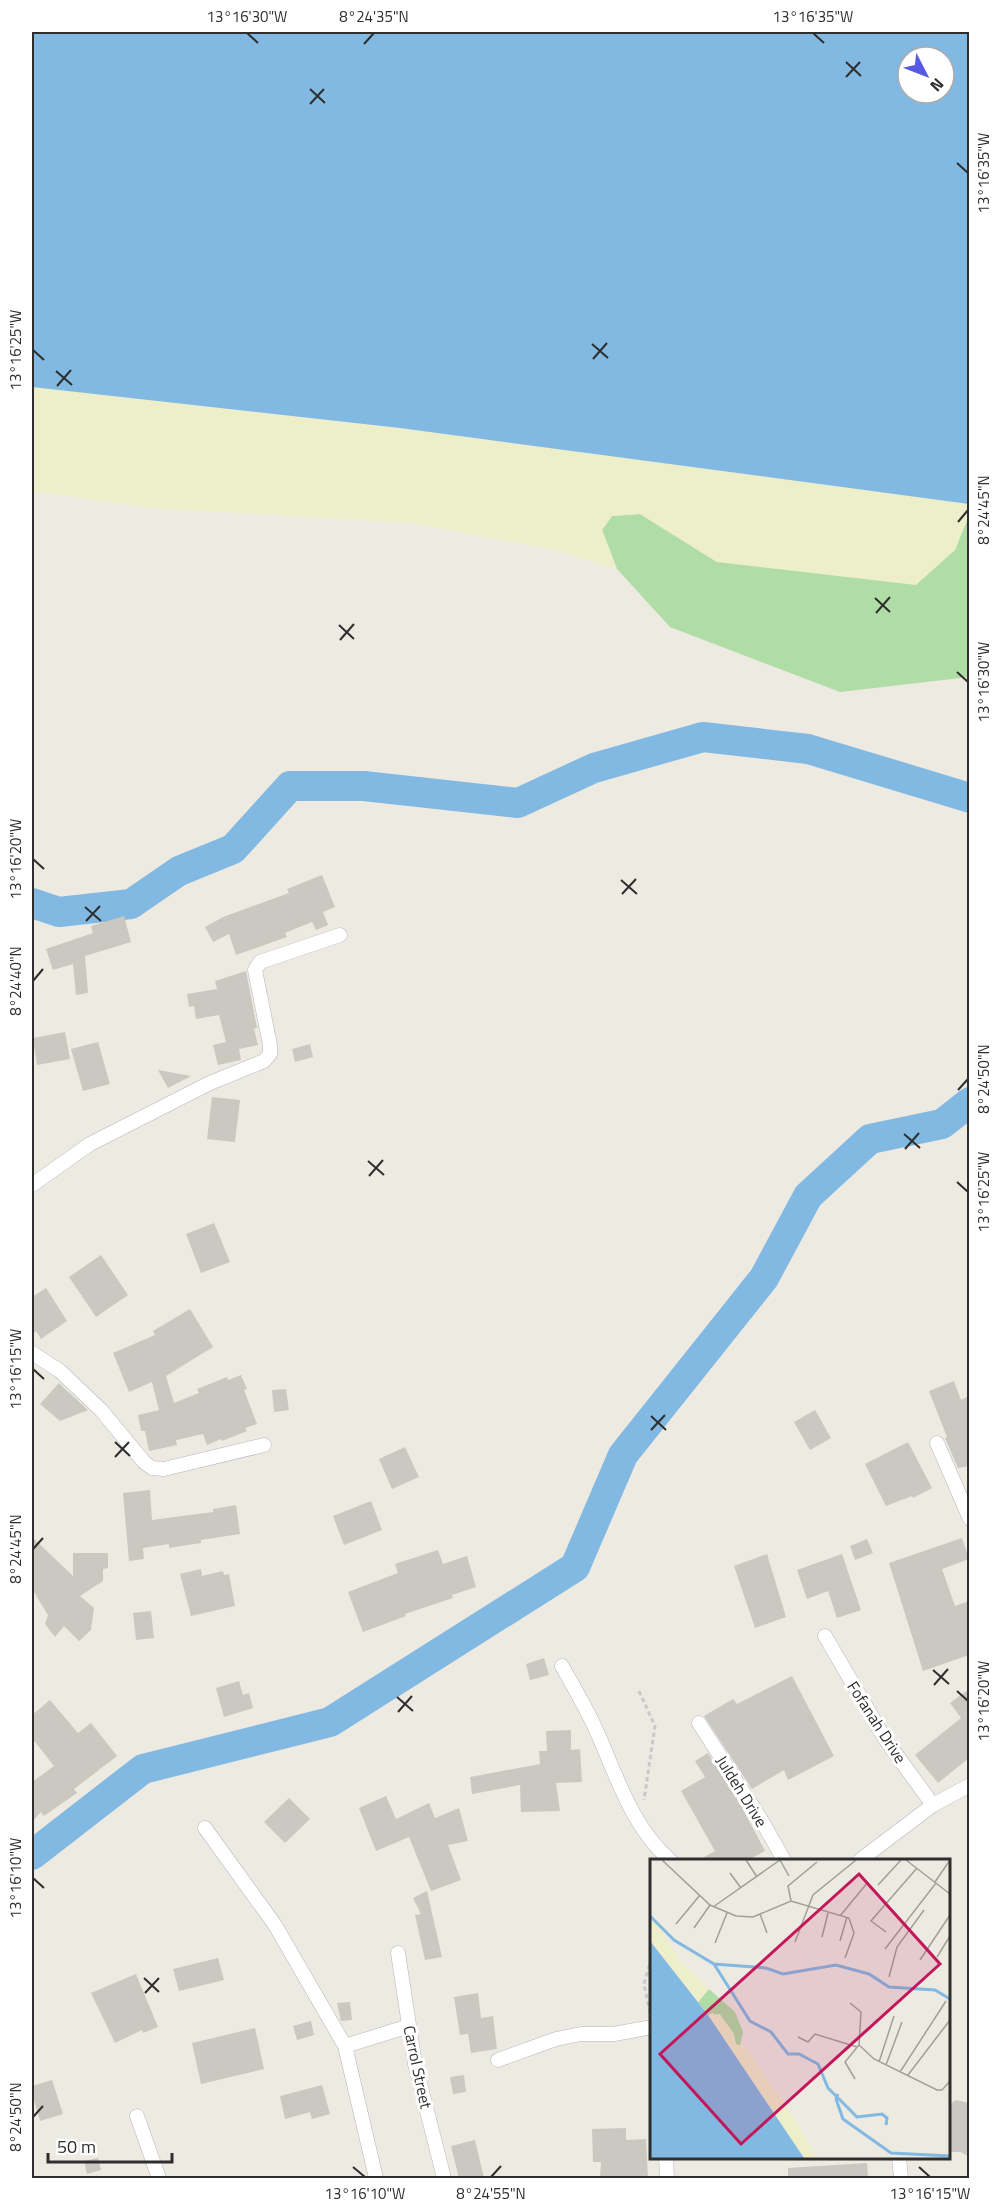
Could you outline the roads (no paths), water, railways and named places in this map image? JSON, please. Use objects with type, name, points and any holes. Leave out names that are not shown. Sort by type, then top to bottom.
[{"type":"street","points":[[32,1185],[90,1144],[210,1083],[264,1061],[270,1054],[270,1045],[255,970],[261,962],[340,935]]},
{"type":"street","points":[[32,1353],[60,1371],[101,1410],[144,1462],[152,1468],[164,1469],[264,1445]]},
{"type":"street","points":[[937,1443],[969,1519]]},
{"type":"street","name":"Fofanah Drive","points":[[825,1636],[885,1739],[933,1804]]},
{"type":"street","points":[[562,1666],[597,1731],[617,1780],[641,1826],[669,1859]]},
{"type":"street","name":"Juldeh Drive","points":[[699,1723],[783,1859]]},
{"type":"street","points":[[861,1859],[933,1804],[969,1785]]},
{"type":"street","points":[[205,1828],[274,1926],[345,2046],[376,2178]]},
{"type":"street","name":"Carrol Street","points":[[398,1953],[415,2064],[444,2178]]},
{"type":"street","points":[[498,2060],[564,2037],[581,2034],[614,2034],[650,2020]]},
{"type":"street","points":[[345,2046],[409,2025]]},
{"type":"street","points":[[137,2116],[159,2178]]},
{"type":"street","points":[[666,2159],[667,2178]]},
{"type":"street","points":[[899,2159],[901,2178]]},
{"type":"water","points":[[32,32],[969,32],[969,504],[400,428],[32,387]]},
{"type":"waterway","points":[[32,903],[59,912],[131,904],[179,871],[233,849],[290,786],[364,786],[518,803],[594,768],[703,737],[808,749],[970,798]]},
{"type":"waterway","points":[[32,1855],[143,1769],[330,1722],[575,1567],[623,1455],[764,1278],[808,1196],[870,1139],[942,1124],[970,1102]]}]
